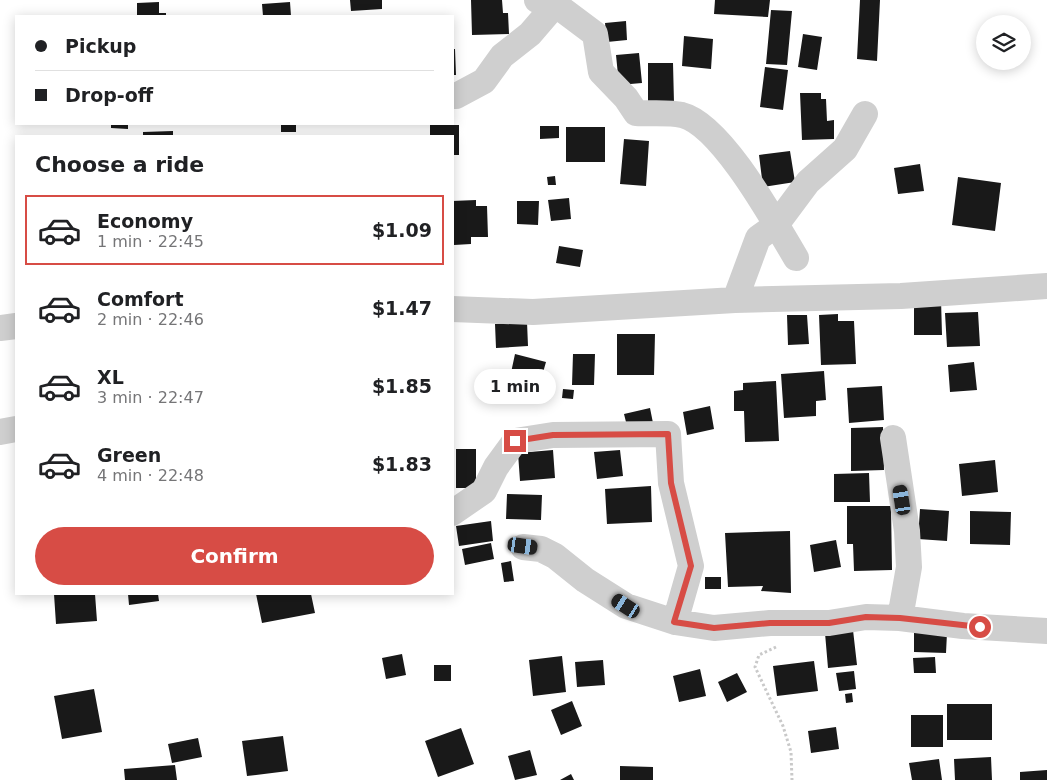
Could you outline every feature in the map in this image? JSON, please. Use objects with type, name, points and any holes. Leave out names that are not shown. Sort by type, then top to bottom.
[{"type":"street","points":[[454,96],[484,81],[502,56],[530,34],[546,3],[563,10],[595,34],[601,72],[626,98],[636,113],[682,115],[697,122],[745,176],[796,258]]},
{"type":"street","points":[[735,300],[758,238],[776,225],[808,182],[845,149],[864,114]]},
{"type":"street","points":[[454,309],[533,312],[735,300],[901,296],[1047,286]]},
{"type":"street","points":[[0,328],[15,326]]},
{"type":"street","points":[[0,432],[15,429]]},
{"type":"street","points":[[454,512],[484,491],[496,467],[515,441],[553,435],[668,434],[671,483],[691,566],[674,622]]},
{"type":"street","points":[[893,438],[907,531],[909,567],[900,618]]},
{"type":"street","points":[[523,546],[540,549],[555,556],[585,580],[626,606],[674,622],[714,628],[770,623],[829,623],[866,617],[900,618],[963,626],[1047,632]]},
{"type":"path","points":[[781,644],[759,655],[755,667],[783,726],[791,752],[792,780]]},
{"type":"building","points":[[350,0],[382,0],[382,9],[351,11]]},
{"type":"building","points":[[471,0],[502,0],[503,13],[508,13],[509,34],[472,35]]},
{"type":"building","points":[[715,0],[770,0],[768,17],[714,14]]},
{"type":"building","points":[[860,0],[880,0],[877,61],[857,59]]},
{"type":"building","points":[[159,2],[159,13],[166,13],[166,15],[137,15],[137,3]]},
{"type":"building","points":[[290,2],[291,15],[263,15],[262,4]]},
{"type":"building","points":[[771,10],[792,11],[787,65],[766,64]]},
{"type":"building","points":[[626,21],[627,40],[607,42],[605,23]]},
{"type":"building","points":[[803,34],[822,37],[817,70],[798,67]]},
{"type":"building","points":[[684,36],[713,39],[711,69],[682,66]]},
{"type":"building","points":[[454,49],[455,49],[456,75],[454,75]]},
{"type":"building","points":[[639,53],[642,83],[619,85],[616,55]]},
{"type":"building","points":[[648,63],[673,63],[674,103],[648,103]]},
{"type":"building","points":[[765,67],[788,70],[783,110],[760,107]]},
{"type":"building","points":[[800,93],[821,93],[821,99],[826,99],[827,121],[834,120],[834,139],[802,140]]},
{"type":"building","points":[[111,125],[128,125],[128,129],[111,128]]},
{"type":"building","points":[[281,125],[296,125],[296,132],[281,132]]},
{"type":"building","points":[[430,125],[459,125],[459,155],[454,155],[454,135],[430,135]]},
{"type":"building","points":[[540,126],[559,126],[559,138],[540,139]]},
{"type":"building","points":[[566,127],[605,127],[605,162],[566,162]]},
{"type":"building","points":[[173,131],[173,135],[143,135],[143,132]]},
{"type":"building","points":[[624,139],[649,141],[646,186],[620,184]]},
{"type":"building","points":[[790,151],[795,182],[763,187],[759,155]]},
{"type":"building","points":[[920,164],[924,191],[898,194],[894,168]]},
{"type":"building","points":[[555,176],[556,185],[548,185],[547,177]]},
{"type":"building","points":[[958,177],[1001,183],[995,231],[952,225]]},
{"type":"building","points":[[569,198],[571,219],[551,221],[548,200]]},
{"type":"building","points":[[476,200],[476,206],[487,206],[488,237],[471,237],[471,244],[454,245],[454,201]]},
{"type":"building","points":[[517,201],[539,201],[538,225],[517,224]]},
{"type":"building","points":[[559,246],[583,250],[580,267],[556,263]]},
{"type":"building","points":[[914,299],[941,299],[942,335],[914,335]]},
{"type":"building","points":[[978,312],[980,346],[947,347],[945,313]]},
{"type":"building","points":[[838,314],[838,321],[854,321],[856,364],[821,365],[819,315]]},
{"type":"building","points":[[787,315],[807,315],[809,344],[788,345]]},
{"type":"building","points":[[527,322],[528,346],[496,348],[495,324]]},
{"type":"building","points":[[617,334],[655,334],[654,375],[617,375]]},
{"type":"building","points":[[515,354],[546,362],[538,390],[509,382]]},
{"type":"building","points":[[573,354],[595,354],[594,385],[572,385]]},
{"type":"building","points":[[974,362],[977,390],[950,392],[948,365]]},
{"type":"building","points":[[824,371],[826,400],[816,401],[816,416],[784,418],[781,374]]},
{"type":"building","points":[[776,381],[779,441],[745,442],[744,411],[734,411],[734,391],[743,390],[743,383]]},
{"type":"building","points":[[882,386],[884,420],[849,423],[847,388]]},
{"type":"building","points":[[563,389],[574,390],[573,399],[562,398]]},
{"type":"building","points":[[710,406],[714,429],[687,435],[683,412]]},
{"type":"building","points":[[650,408],[654,428],[629,434],[624,414]]},
{"type":"building","points":[[883,427],[884,470],[851,471],[851,428]]},
{"type":"building","points":[[456,449],[476,449],[476,488],[456,488]]},
{"type":"building","points":[[553,450],[555,478],[520,481],[518,453]]},
{"type":"building","points":[[620,450],[623,476],[597,479],[594,452]]},
{"type":"building","points":[[995,460],[998,492],[962,496],[959,464]]},
{"type":"building","points":[[869,473],[870,502],[834,502],[834,474]]},
{"type":"building","points":[[651,486],[652,522],[607,524],[605,489]]},
{"type":"building","points":[[507,494],[542,495],[541,520],[506,519]]},
{"type":"building","points":[[847,506],[891,506],[892,570],[854,571],[853,544],[847,544]]},
{"type":"building","points":[[920,509],[949,511],[947,541],[918,539]]},
{"type":"building","points":[[970,511],[1011,512],[1010,545],[970,544]]},
{"type":"building","points":[[491,521],[493,541],[459,546],[456,526]]},
{"type":"building","points":[[790,531],[791,593],[761,591],[763,586],[728,587],[725,533]]},
{"type":"building","points":[[836,540],[841,567],[814,572],[810,545]]},
{"type":"building","points":[[491,543],[494,559],[465,565],[462,549]]},
{"type":"building","points":[[511,561],[514,581],[504,582],[501,563]]},
{"type":"building","points":[[705,577],[721,577],[721,589],[705,589]]},
{"type":"building","points":[[54,595],[95,595],[97,621],[56,624]]},
{"type":"building","points":[[128,595],[158,595],[159,601],[129,605]]},
{"type":"building","points":[[256,595],[311,595],[315,613],[262,623]]},
{"type":"building","points":[[853,630],[857,665],[828,668],[825,633]]},
{"type":"building","points":[[914,632],[947,633],[946,653],[914,652]]},
{"type":"building","points":[[402,654],[406,675],[386,679],[382,658]]},
{"type":"building","points":[[562,656],[566,692],[533,696],[529,660]]},
{"type":"building","points":[[935,657],[936,673],[914,673],[913,658]]},
{"type":"building","points":[[603,660],[605,685],[577,687],[575,662]]},
{"type":"building","points":[[814,661],[818,691],[777,696],[773,666]]},
{"type":"building","points":[[434,665],[451,665],[451,681],[434,681]]},
{"type":"building","points":[[700,669],[706,696],[679,702],[673,676]]},
{"type":"building","points":[[854,671],[856,689],[839,691],[836,673]]},
{"type":"building","points":[[737,673],[747,692],[727,702],[718,682]]},
{"type":"building","points":[[94,689],[102,732],[62,739],[54,696]]},
{"type":"building","points":[[852,693],[853,702],[846,703],[845,694]]},
{"type":"building","points":[[572,701],[582,726],[561,735],[551,710]]},
{"type":"building","points":[[947,704],[992,704],[992,740],[947,740]]},
{"type":"building","points":[[911,715],[943,715],[943,747],[911,747]]},
{"type":"building","points":[[836,727],[839,749],[811,753],[808,731]]},
{"type":"building","points":[[461,728],[474,764],[438,777],[425,741]]},
{"type":"building","points":[[283,736],[288,771],[247,776],[242,741]]},
{"type":"building","points":[[198,738],[202,757],[172,763],[168,744]]},
{"type":"building","points":[[530,750],[537,775],[515,780],[508,756]]},
{"type":"building","points":[[991,757],[992,780],[955,780],[954,759]]},
{"type":"building","points":[[939,759],[942,780],[912,780],[909,763]]},
{"type":"building","points":[[175,765],[177,780],[125,780],[124,769]]},
{"type":"building","points":[[620,766],[653,767],[653,780],[620,780]]},
{"type":"building","points":[[1047,770],[1047,780],[1020,780],[1020,772]]},
{"type":"building","points":[[571,774],[574,780],[560,780]]},
{"type":"route","points":[[515,441],[553,435],[668,434],[671,483],[691,566],[688,584],[674,622],[714,628],[770,623],[829,623],[866,617],[900,618],[980,627]]}]
